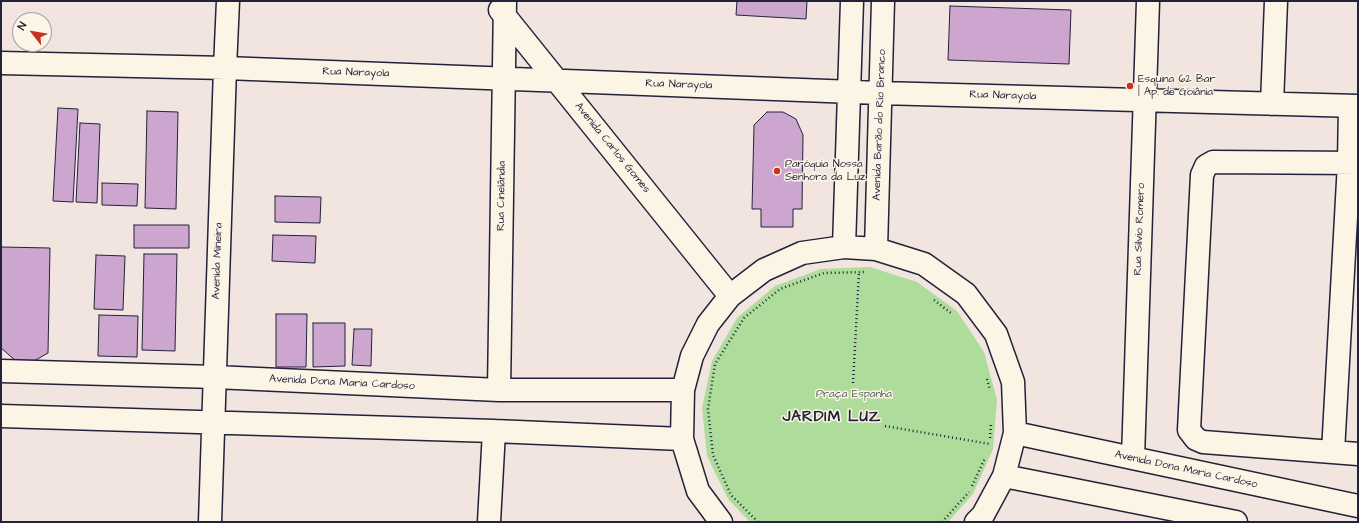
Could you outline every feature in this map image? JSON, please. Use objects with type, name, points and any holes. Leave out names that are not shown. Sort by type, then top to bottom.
[{"type":"street","name":"Avenida Mineira","points":[[210,522],[224,68],[228,1]]},
{"type":"street","points":[[844,247],[852,1]]},
{"type":"street","name":"Avenida Barão do Rio Branco","points":[[876,249],[883,1]]},
{"type":"street","name":"Rua Silvio Romero","points":[[1133,458],[1148,1]]},
{"type":"street","points":[[1272,104],[1276,1]]},
{"type":"street","name":"Rua Cinelândia","points":[[499,390],[503,79],[501,6]]},
{"type":"street","name":"Avenida Carlos Gomes","points":[[501,6],[557,81],[730,296]]},
{"type":"street","name":"Rua Narayola","points":[[1,63],[224,68],[848,92],[1354,106]]},
{"type":"street","points":[[1333,452],[1353,163],[1354,106]]},
{"type":"street","points":[[1353,163],[1213,162],[1206,166],[1202,176],[1189,430],[1191,435],[1203,442],[1358,454]]},
{"type":"street","points":[[721,522],[698,491],[682,439],[683,390],[695,349],[708,324],[730,296],[764,270],[802,253],[844,247],[876,249],[924,264],[966,294],[996,334],[1013,382],[1015,433],[1004,476],[983,515],[976,522]]},
{"type":"street","name":"Avenida Dona Maria Cardoso","points":[[1,371],[214,377],[499,390],[683,390]]},
{"type":"street","points":[[1,416],[494,431],[682,439]]},
{"type":"street","points":[[489,522],[494,431]]},
{"type":"street","name":"Avenida Dona Maria Cardoso","points":[[1015,433],[1358,506]]},
{"type":"street","points":[[1004,476],[1236,522]]},
{"type":"path","points":[[853,383],[859,272]]},
{"type":"path","points":[[758,522],[731,494],[713,455],[708,409],[715,364],[744,318],[780,289],[824,273],[870,272]]},
{"type":"path","points":[[931,298],[954,315]]},
{"type":"path","points":[[986,373],[991,393]]},
{"type":"path","points":[[885,426],[989,446],[991,422]]},
{"type":"path","points":[[942,522],[969,492],[986,454]]},
{"type":"green space","name":"Praça Espanha","points":[[870,267],[917,282],[957,311],[984,352],[997,400],[993,449],[973,494],[948,522],[750,522],[728,499],[707,456],[702,408],[712,361],[737,318],[775,286],[821,269]]},
{"type":"building","points":[[737,1],[807,1],[806,19],[736,15]]},
{"type":"building","points":[[950,6],[1071,10],[1069,64],[948,60]]},
{"type":"building","points":[[58,108],[78,109],[73,202],[53,201]]},
{"type":"building","points":[[147,111],[178,112],[176,209],[145,208]]},
{"type":"building","name":"Paróquia Nossa Senhora da Luz","points":[[767,112],[783,112],[796,119],[803,135],[802,209],[793,209],[793,227],[761,227],[761,209],[752,209],[754,125]]},
{"type":"building","points":[[80,123],[100,124],[97,203],[76,202]]},
{"type":"building","points":[[102,183],[138,184],[137,206],[102,205]]},
{"type":"building","points":[[275,196],[321,197],[320,223],[275,222]]},
{"type":"building","points":[[134,225],[189,225],[189,248],[134,248]]},
{"type":"building","points":[[273,235],[316,236],[315,263],[272,261]]},
{"type":"building","points":[[1,247],[50,248],[48,353],[34,361],[16,361],[1,348]]},
{"type":"building","points":[[144,254],[177,254],[175,351],[142,350]]},
{"type":"building","points":[[96,255],[125,256],[123,310],[94,309]]},
{"type":"building","points":[[276,314],[307,314],[306,367],[276,367]]},
{"type":"building","points":[[99,315],[138,316],[137,357],[98,356]]},
{"type":"building","points":[[313,323],[345,323],[345,366],[313,367]]},
{"type":"building","points":[[354,329],[372,329],[371,366],[352,365]]},
{"type":"place","name":"Esquina 62 Bar | Ap. de Goiânia","points":[[1130,86]]},
{"type":"place","name":"Paróquia Nossa Senhora da Luz","points":[[777,171]]},
{"type":"district","name":"JARDIM LUZ","points":[[832,418]]}]
